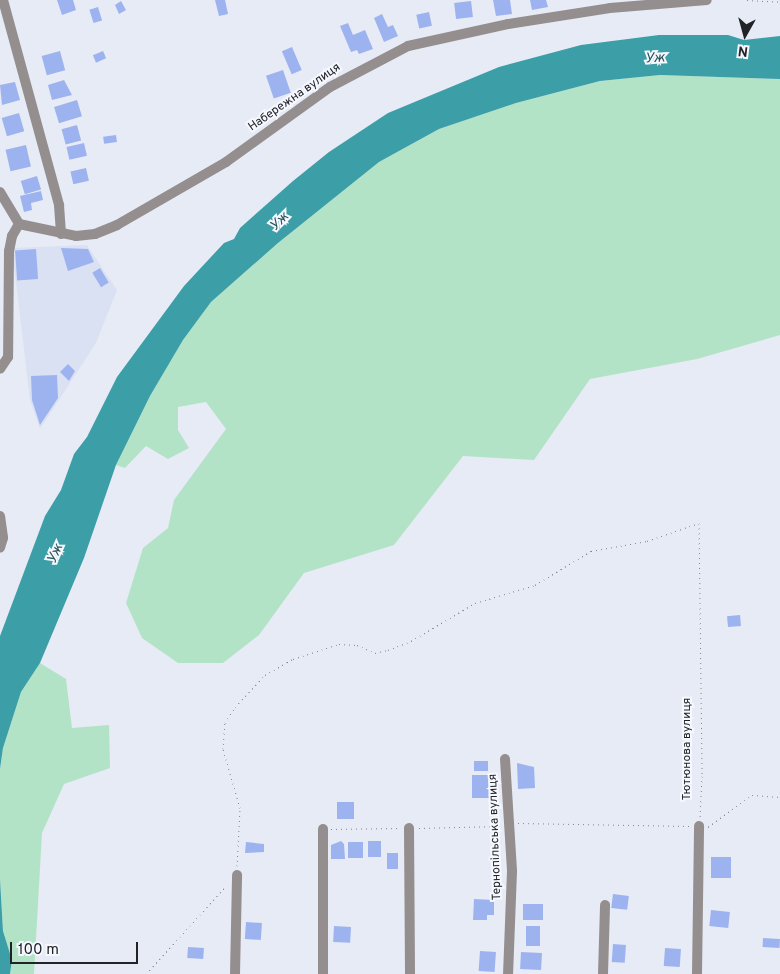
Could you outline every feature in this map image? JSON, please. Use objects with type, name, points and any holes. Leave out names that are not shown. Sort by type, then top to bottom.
[{"type":"street","points":[[3,0],[59,205],[61,234]]},
{"type":"street","name":"Набережна вулиця","points":[[19,224],[61,234],[95,234],[117,225],[226,162],[330,87],[408,46],[508,24],[610,8],[707,0]]},
{"type":"street","points":[[0,192],[19,224],[12,236],[9,251],[8,357],[0,369]]},
{"type":"street","points":[[0,516],[3,538],[0,548]]},
{"type":"street","name":"Тернопільська вулиця","points":[[505,759],[512,871],[508,974]]},
{"type":"street","points":[[697,974],[699,826]]},
{"type":"street","points":[[410,828],[410,974]]},
{"type":"street","points":[[323,829],[324,974]]},
{"type":"street","points":[[235,974],[237,875]]},
{"type":"street","points":[[603,974],[605,905]]},
{"type":"path","points":[[747,0],[780,2]]},
{"type":"path","name":"Тютюнова вулиця","points":[[237,875],[240,808],[223,749],[226,723],[235,707],[265,675],[293,659],[339,644],[357,645],[375,653],[388,650],[411,641],[475,603],[535,585],[592,551],[647,541],[699,523],[702,776],[699,826]]},
{"type":"path","points":[[323,829],[509,826],[522,821],[708,827],[752,795],[780,797]]},
{"type":"path","points":[[146,974],[237,875]]},
{"type":"shaded area","points":[[87,245],[117,290],[96,343],[40,429],[30,400],[12,248]]},
{"type":"green space","points":[[660,75],[780,79],[780,335],[697,359],[590,379],[534,460],[463,456],[394,545],[304,573],[259,635],[223,663],[178,663],[142,638],[126,603],[143,548],[168,528],[174,500],[226,429],[206,402],[178,407],[178,430],[189,448],[168,459],[146,446],[125,468],[116,465],[150,396],[183,340],[211,302],[278,243],[379,162],[439,129],[516,103],[600,81]]},
{"type":"green space","points":[[40,663],[66,679],[72,728],[109,725],[110,768],[64,784],[42,833],[34,974],[10,974],[12,960],[3,931],[0,879],[0,769],[3,748],[21,692]]},
{"type":"water","name":"Уж","points":[[659,35],[728,35],[744,40],[780,36],[780,79],[660,75],[600,81],[516,103],[439,129],[379,162],[278,243],[211,302],[183,340],[150,396],[116,465],[84,558],[40,663],[21,692],[3,748],[0,769],[0,636],[45,516],[61,490],[74,454],[87,437],[117,377],[184,286],[224,243],[234,239],[240,228],[293,181],[329,152],[388,113],[499,67],[581,45]]},
{"type":"water","points":[[0,879],[3,931],[12,960],[10,974],[0,974]]},
{"type":"building","points":[[57,0],[73,0],[76,10],[62,15]]},
{"type":"building","points":[[215,0],[225,0],[228,14],[219,16]]},
{"type":"building","points":[[493,0],[510,0],[512,14],[496,16]]},
{"type":"building","points":[[530,0],[546,0],[548,7],[532,10]]},
{"type":"building","points":[[121,1],[126,10],[119,14],[115,5]]},
{"type":"building","points":[[471,1],[473,17],[456,19],[454,3]]},
{"type":"building","points":[[98,7],[102,20],[93,23],[89,10]]},
{"type":"building","points":[[429,12],[432,26],[419,28],[416,15]]},
{"type":"building","points":[[382,14],[388,27],[393,25],[398,36],[384,42],[374,18]]},
{"type":"building","points":[[348,23],[353,35],[365,30],[373,49],[359,54],[357,50],[351,52],[340,26]]},
{"type":"building","points":[[292,47],[302,70],[292,74],[282,51]]},
{"type":"building","points":[[60,51],[65,70],[47,75],[42,56]]},
{"type":"building","points":[[103,51],[106,58],[96,63],[93,55]]},
{"type":"building","points":[[283,70],[291,93],[274,99],[266,76]]},
{"type":"building","points":[[64,80],[72,95],[52,100],[48,85]]},
{"type":"building","points":[[15,82],[20,100],[2,105],[0,85]]},
{"type":"building","points":[[77,100],[82,116],[59,123],[54,107]]},
{"type":"building","points":[[19,113],[24,131],[7,136],[2,118]]},
{"type":"building","points":[[77,125],[81,140],[66,145],[62,129]]},
{"type":"building","points":[[116,135],[117,142],[104,144],[103,137]]},
{"type":"building","points":[[84,143],[87,156],[69,160],[66,147]]},
{"type":"building","points":[[26,145],[31,166],[10,171],[6,150]]},
{"type":"building","points":[[86,168],[89,181],[73,184],[70,172]]},
{"type":"building","points":[[37,176],[41,189],[25,194],[21,181]]},
{"type":"building","points":[[41,191],[43,200],[31,203],[32,210],[24,212],[20,196]]},
{"type":"building","points":[[61,248],[88,249],[94,262],[68,271]]},
{"type":"building","points":[[36,249],[38,279],[17,280],[15,250]]},
{"type":"building","points":[[100,268],[109,283],[101,287],[92,273]]},
{"type":"building","points":[[68,364],[75,371],[69,381],[60,372]]},
{"type":"building","points":[[57,375],[58,398],[40,425],[32,400],[31,376]]},
{"type":"building","points":[[740,615],[741,626],[728,627],[727,616]]},
{"type":"building","points":[[474,761],[488,761],[488,771],[474,771]]},
{"type":"building","points":[[517,763],[534,767],[535,788],[518,789]]},
{"type":"building","points":[[472,775],[491,775],[491,798],[472,798]]},
{"type":"building","points":[[337,802],[354,802],[354,819],[337,819]]},
{"type":"building","points":[[341,841],[344,844],[345,859],[331,859],[331,845]]},
{"type":"building","points":[[368,841],[381,841],[381,857],[368,857]]},
{"type":"building","points":[[246,842],[264,844],[264,852],[245,853]]},
{"type":"building","points":[[348,842],[363,842],[363,858],[348,858]]},
{"type":"building","points":[[387,853],[398,853],[398,869],[387,869]]},
{"type":"building","points":[[711,857],[731,857],[731,878],[711,878]]},
{"type":"building","points":[[613,894],[629,896],[627,910],[611,908]]},
{"type":"building","points":[[474,899],[494,900],[494,915],[487,915],[487,920],[473,920]]},
{"type":"building","points":[[523,904],[543,904],[543,920],[523,920]]},
{"type":"building","points":[[711,910],[730,912],[728,928],[709,926]]},
{"type":"building","points":[[246,922],[262,923],[261,940],[245,939]]},
{"type":"building","points":[[334,926],[351,927],[350,943],[333,942]]},
{"type":"building","points":[[526,926],[540,926],[540,946],[526,946]]},
{"type":"building","points":[[763,938],[780,939],[780,948],[763,947]]},
{"type":"building","points":[[613,944],[626,945],[625,963],[612,962]]},
{"type":"building","points":[[188,947],[204,948],[203,959],[187,958]]},
{"type":"building","points":[[665,948],[681,949],[680,967],[664,966]]},
{"type":"building","points":[[480,951],[496,952],[495,972],[479,971]]},
{"type":"building","points":[[521,952],[542,953],[541,970],[520,969]]}]
